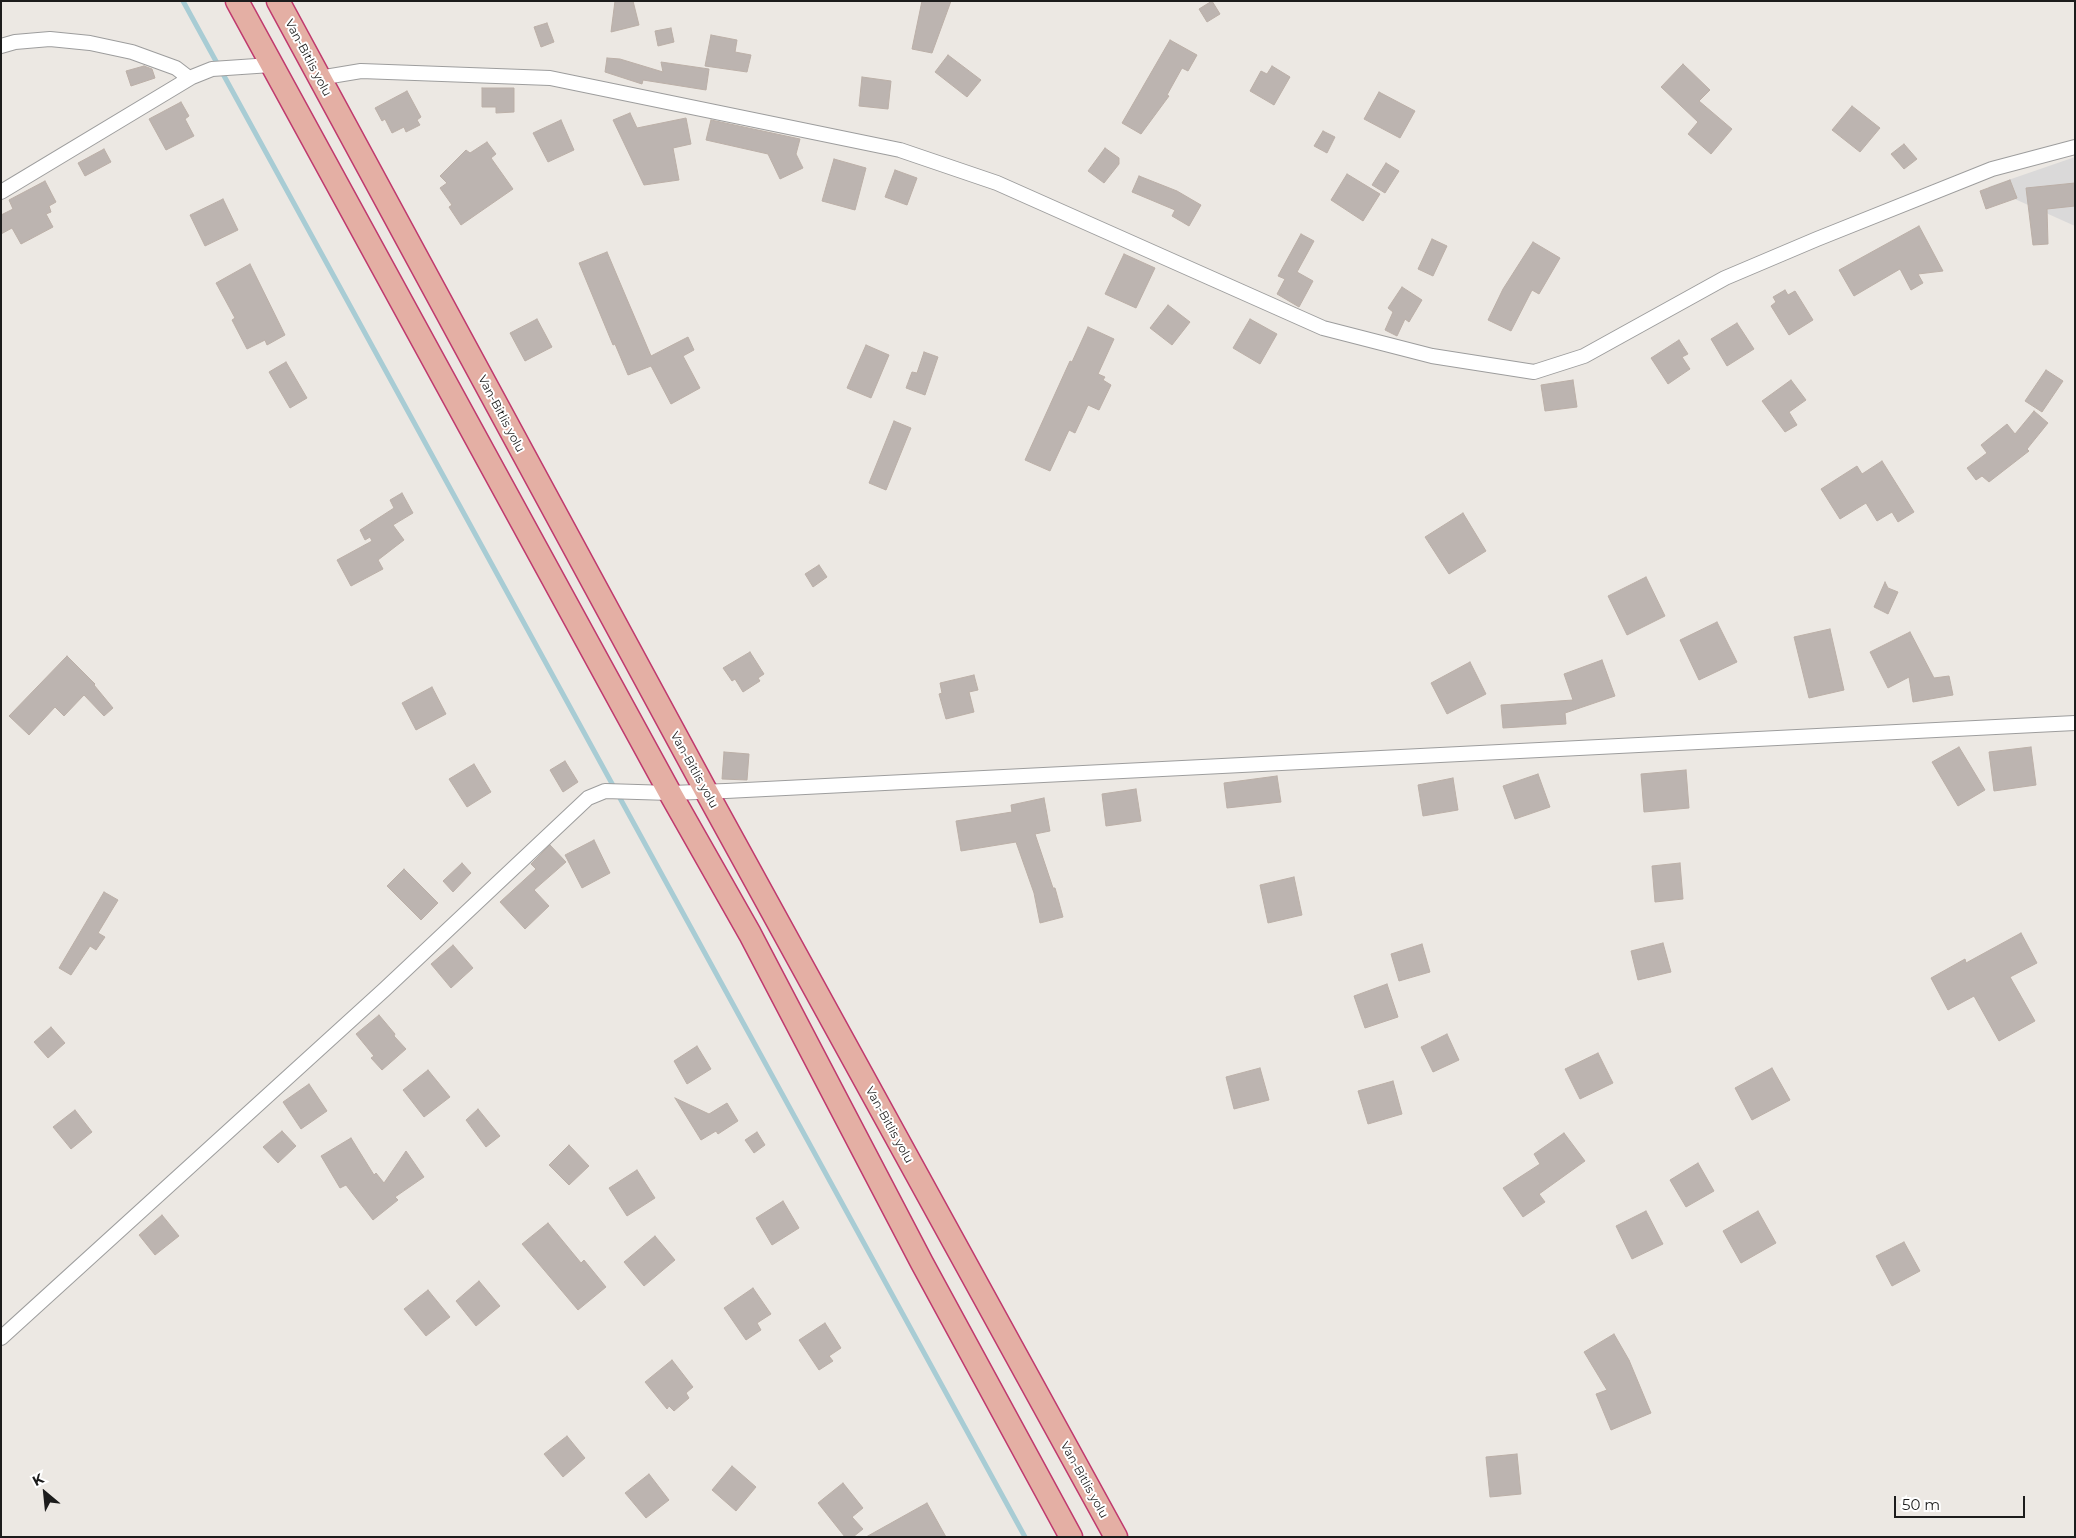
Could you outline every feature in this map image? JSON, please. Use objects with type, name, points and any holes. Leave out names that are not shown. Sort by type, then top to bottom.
[{"type":"highway","points":[[237,1],[670,793],[750,934],[922,1263],[1072,1537]]},
{"type":"highway","name":"Van-Bitlis yolu","points":[[278,1],[706,792],[1116,1537]]},
{"type":"street","points":[[1,46],[15,42],[50,39],[90,43],[150,58],[176,68],[190,78]]},
{"type":"street","points":[[1,192],[190,78],[212,69],[271,65]]},
{"type":"street","points":[[319,78],[361,71],[550,78],[900,150],[997,183],[1323,328],[1432,356],[1534,372],[1584,356],[1724,278],[1809,242],[1992,169],[2075,147]]},
{"type":"street","points":[[1,1338],[386,989],[588,798],[605,791],[706,792],[2075,724]]},
{"type":"shaded area","points":[[2075,157],[2075,226],[1988,187]]},
{"type":"building","points":[[615,1],[633,1],[639,25],[611,32]]},
{"type":"building","points":[[922,1],[951,1],[932,53],[912,49]]},
{"type":"building","points":[[1212,1],[1220,14],[1207,22],[1199,9]]},
{"type":"building","points":[[547,23],[554,42],[541,47],[534,27]]},
{"type":"building","points":[[671,28],[674,42],[658,46],[655,31]]},
{"type":"building","points":[[711,35],[737,40],[735,52],[751,55],[747,72],[705,66]]},
{"type":"building","points":[[1170,40],[1197,55],[1188,71],[1182,68],[1167,95],[1169,96],[1141,134],[1122,123]]},
{"type":"building","points":[[948,55],[981,80],[967,97],[935,72]]},
{"type":"building","points":[[607,58],[620,59],[663,72],[661,62],[709,69],[706,90],[643,80],[642,84],[605,72]]},
{"type":"building","points":[[1683,64],[1710,90],[1699,101],[1732,129],[1711,154],[1688,134],[1698,122],[1661,87]]},
{"type":"building","points":[[144,66],[152,69],[155,78],[131,86],[126,71]]},
{"type":"building","points":[[1272,66],[1290,77],[1274,105],[1250,91],[1261,71],[1267,74]]},
{"type":"building","points":[[862,77],[891,81],[888,109],[859,106]]},
{"type":"building","points":[[482,88],[514,88],[514,112],[496,113],[496,107],[482,107]]},
{"type":"building","points":[[407,91],[421,117],[417,120],[420,125],[406,132],[404,127],[392,133],[385,119],[382,121],[375,108]]},
{"type":"building","points":[[1379,92],[1415,111],[1400,138],[1364,119]]},
{"type":"building","points":[[181,102],[189,116],[185,119],[194,136],[166,150],[149,119]]},
{"type":"building","points":[[1852,106],[1880,128],[1860,152],[1832,130]]},
{"type":"building","points":[[630,113],[637,128],[686,118],[691,144],[673,148],[679,180],[644,185],[613,120]]},
{"type":"building","points":[[561,120],[574,150],[548,162],[533,133]]},
{"type":"building","points":[[711,120],[800,139],[796,154],[803,168],[780,179],[768,154],[706,140]]},
{"type":"building","points":[[1323,131],[1335,137],[1327,153],[1314,146]]},
{"type":"building","points":[[487,142],[496,154],[491,158],[513,189],[461,225],[449,207],[452,205],[440,188],[447,183],[440,176],[466,150],[470,153]]},
{"type":"building","points":[[1904,144],[1917,159],[1904,169],[1891,154]]},
{"type":"building","points":[[1105,148],[1119,158],[1119,164],[1104,183],[1088,171]]},
{"type":"building","points":[[104,149],[111,162],[85,176],[78,163]]},
{"type":"building","points":[[834,159],[866,168],[855,210],[822,201]]},
{"type":"building","points":[[1386,163],[1399,171],[1385,193],[1372,185]]},
{"type":"building","points":[[895,170],[917,178],[907,205],[885,197]]},
{"type":"building","points":[[1347,174],[1380,194],[1363,221],[1331,200]]},
{"type":"building","points":[[1139,176],[1177,191],[1201,205],[1189,226],[1172,216],[1175,210],[1132,192]]},
{"type":"building","points":[[2010,180],[2017,198],[1986,209],[1980,191]]},
{"type":"building","points":[[45,181],[56,202],[49,206],[51,212],[46,214],[53,227],[21,244],[12,228],[1,234],[1,215],[13,209],[9,200]]},
{"type":"building","points":[[2075,183],[2075,206],[2047,209],[2048,244],[2033,245],[2026,188]]},
{"type":"building","points":[[223,199],[238,230],[205,246],[190,215]]},
{"type":"building","points":[[1919,226],[1943,271],[1918,274],[1923,283],[1911,290],[1900,269],[1854,296],[1839,270]]},
{"type":"building","points":[[1301,234],[1314,241],[1297,272],[1313,281],[1299,307],[1277,294],[1285,279],[1278,276]]},
{"type":"building","points":[[1432,239],[1447,246],[1433,276],[1418,269]]},
{"type":"building","points":[[1533,242],[1560,258],[1539,294],[1532,290],[1511,331],[1488,320],[1503,289]]},
{"type":"building","points":[[607,252],[651,356],[688,337],[694,350],[683,356],[700,388],[671,404],[651,366],[628,375],[615,344],[613,345],[579,263]]},
{"type":"building","points":[[1124,254],[1155,268],[1136,308],[1105,294]]},
{"type":"building","points":[[250,264],[285,335],[267,345],[265,340],[247,349],[232,320],[235,318],[216,283]]},
{"type":"building","points":[[1402,287],[1422,300],[1409,322],[1405,319],[1397,336],[1385,330],[1393,312],[1388,308]]},
{"type":"building","points":[[1785,290],[1788,295],[1795,291],[1813,320],[1789,335],[1771,306],[1776,302],[1773,297]]},
{"type":"building","points":[[1168,305],[1190,322],[1172,345],[1150,328]]},
{"type":"building","points":[[537,319],[552,347],[525,361],[510,333]]},
{"type":"building","points":[[1250,319],[1277,334],[1260,364],[1233,348]]},
{"type":"building","points":[[1737,323],[1754,349],[1727,366],[1711,339]]},
{"type":"building","points":[[1088,327],[1114,339],[1098,374],[1105,377],[1103,380],[1111,385],[1099,410],[1088,405],[1075,433],[1069,430],[1050,471],[1025,460],[1070,361],[1072,362]]},
{"type":"building","points":[[1679,340],[1688,354],[1682,357],[1690,369],[1668,384],[1651,358]]},
{"type":"building","points":[[866,345],[889,355],[871,398],[847,388]]},
{"type":"building","points":[[924,352],[938,357],[925,395],[906,388],[912,372],[917,373]]},
{"type":"building","points":[[286,362],[307,398],[290,408],[269,372]]},
{"type":"building","points":[[2046,370],[2063,381],[2042,412],[2025,401]]},
{"type":"building","points":[[1573,380],[1577,407],[1545,411],[1541,385]]},
{"type":"building","points":[[1791,380],[1806,400],[1789,412],[1797,425],[1785,432],[1762,401]]},
{"type":"building","points":[[2034,411],[2048,423],[2027,449],[2029,451],[1989,482],[1982,476],[1976,480],[1967,468],[1987,453],[1981,445],[2007,424],[2015,434]]},
{"type":"building","points":[[894,421],[911,428],[886,490],[869,483]]},
{"type":"building","points":[[1882,461],[1914,512],[1898,522],[1892,512],[1877,521],[1866,503],[1840,519],[1821,489],[1857,466],[1862,474]]},
{"type":"building","points":[[402,493],[413,513],[393,525],[404,540],[378,560],[383,569],[351,586],[337,560],[372,541],[370,537],[365,540],[360,530],[394,508],[390,500]]},
{"type":"building","points":[[1463,513],[1486,551],[1449,574],[1425,537]]},
{"type":"building","points":[[819,565],[827,577],[813,587],[805,574]]},
{"type":"building","points":[[1646,577],[1665,616],[1627,635],[1608,596]]},
{"type":"building","points":[[1885,582],[1888,588],[1898,592],[1888,614],[1874,607]]},
{"type":"building","points":[[1717,622],[1737,662],[1699,680],[1680,640]]},
{"type":"building","points":[[1830,629],[1844,690],[1809,698],[1794,637]]},
{"type":"building","points":[[1910,632],[1934,678],[1949,676],[1953,695],[1913,702],[1909,677],[1888,688],[1870,652]]},
{"type":"building","points":[[750,652],[764,674],[758,678],[760,681],[743,692],[735,679],[732,681],[723,668]]},
{"type":"building","points":[[67,656],[95,684],[113,708],[104,716],[84,695],[64,716],[55,707],[29,735],[9,716]]},
{"type":"building","points":[[1602,660],[1615,696],[1565,713],[1566,724],[1503,728],[1501,705],[1573,700],[1564,674]]},
{"type":"building","points":[[1470,662],[1486,694],[1447,714],[1431,683]]},
{"type":"building","points":[[974,675],[978,690],[969,692],[974,712],[946,719],[939,694],[942,693],[940,683]]},
{"type":"building","points":[[432,687],[446,714],[416,730],[402,703]]},
{"type":"building","points":[[1959,747],[1985,790],[1958,806],[1932,762]]},
{"type":"building","points":[[2031,747],[2036,785],[1994,791],[1989,752]]},
{"type":"building","points":[[724,752],[749,754],[747,780],[722,779]]},
{"type":"building","points":[[565,761],[578,782],[563,792],[550,770]]},
{"type":"building","points":[[474,764],[491,792],[467,807],[449,779]]},
{"type":"building","points":[[1686,770],[1689,808],[1644,812],[1641,774]]},
{"type":"building","points":[[1538,774],[1550,807],[1515,819],[1503,786]]},
{"type":"building","points":[[1277,776],[1281,802],[1227,808],[1224,783]]},
{"type":"building","points":[[1453,778],[1458,810],[1423,816],[1418,785]]},
{"type":"building","points":[[1136,789],[1141,821],[1106,826],[1102,794]]},
{"type":"building","points":[[1044,798],[1050,831],[1035,834],[1053,888],[1055,888],[1063,917],[1040,923],[1034,893],[1016,842],[961,851],[956,821],[1012,812],[1011,805]]},
{"type":"building","points":[[594,840],[610,873],[582,888],[565,855]]},
{"type":"building","points":[[550,845],[566,862],[534,890],[549,906],[525,929],[500,902],[536,869],[531,864]]},
{"type":"building","points":[[462,863],[471,873],[453,892],[443,881]]},
{"type":"building","points":[[1680,863],[1683,899],[1655,902],[1652,866]]},
{"type":"building","points":[[404,869],[438,903],[421,920],[387,886]]},
{"type":"building","points":[[1294,877],[1302,915],[1268,923],[1260,885]]},
{"type":"building","points":[[104,892],[118,900],[98,933],[105,937],[96,950],[90,946],[71,975],[59,968]]},
{"type":"building","points":[[2021,933],[2037,963],[2010,977],[2035,1021],[1999,1041],[1974,996],[1948,1010],[1931,978],[1965,959],[1966,963]]},
{"type":"building","points":[[1663,943],[1671,972],[1638,980],[1631,951]]},
{"type":"building","points":[[1422,944],[1430,972],[1399,981],[1391,954]]},
{"type":"building","points":[[453,945],[473,968],[451,988],[431,964]]},
{"type":"building","points":[[1387,984],[1398,1017],[1365,1028],[1354,996]]},
{"type":"building","points":[[379,1015],[406,1049],[382,1070],[371,1058],[374,1056],[356,1034]]},
{"type":"building","points":[[51,1027],[65,1043],[48,1058],[34,1042]]},
{"type":"building","points":[[1447,1034],[1459,1060],[1433,1072],[1421,1047]]},
{"type":"building","points":[[697,1046],[711,1069],[687,1084],[674,1061]]},
{"type":"building","points":[[1598,1053],[1613,1083],[1580,1099],[1565,1069]]},
{"type":"building","points":[[1260,1068],[1269,1100],[1234,1109],[1226,1077]]},
{"type":"building","points":[[1772,1068],[1790,1100],[1752,1120],[1735,1088]]},
{"type":"building","points":[[428,1070],[450,1097],[424,1117],[403,1090]]},
{"type":"building","points":[[1393,1081],[1402,1114],[1368,1124],[1358,1091]]},
{"type":"building","points":[[309,1084],[327,1111],[301,1129],[283,1102]]},
{"type":"building","points":[[675,1098],[709,1114],[727,1103],[738,1121],[718,1134],[716,1131],[701,1140]]},
{"type":"building","points":[[478,1109],[500,1136],[486,1147],[466,1120]]},
{"type":"building","points":[[75,1110],[92,1132],[71,1149],[53,1127]]},
{"type":"building","points":[[282,1131],[296,1146],[278,1163],[263,1147]]},
{"type":"building","points":[[757,1132],[765,1145],[754,1153],[745,1140]]},
{"type":"building","points":[[1564,1133],[1585,1161],[1539,1194],[1545,1202],[1523,1217],[1503,1188],[1540,1164],[1534,1154]]},
{"type":"building","points":[[351,1138],[374,1175],[376,1173],[384,1183],[406,1151],[424,1177],[395,1197],[398,1200],[373,1220],[346,1185],[340,1188],[321,1156]]},
{"type":"building","points":[[569,1145],[589,1166],[569,1185],[549,1165]]},
{"type":"building","points":[[1698,1163],[1714,1191],[1686,1207],[1670,1180]]},
{"type":"building","points":[[637,1170],[655,1198],[627,1216],[609,1188]]},
{"type":"building","points":[[783,1201],[799,1228],[772,1245],[756,1218]]},
{"type":"building","points":[[1646,1211],[1663,1244],[1632,1259],[1616,1226]]},
{"type":"building","points":[[1758,1211],[1776,1243],[1741,1263],[1723,1231]]},
{"type":"building","points":[[162,1215],[179,1236],[155,1255],[139,1235]]},
{"type":"building","points":[[548,1223],[581,1263],[584,1260],[606,1287],[578,1310],[522,1244]]},
{"type":"building","points":[[655,1236],[675,1260],[644,1286],[624,1262]]},
{"type":"building","points":[[1904,1242],[1920,1271],[1892,1286],[1876,1256]]},
{"type":"building","points":[[479,1281],[500,1306],[476,1326],[456,1301]]},
{"type":"building","points":[[753,1288],[771,1314],[757,1323],[761,1330],[746,1340],[724,1308]]},
{"type":"building","points":[[428,1290],[450,1317],[426,1336],[404,1309]]},
{"type":"building","points":[[825,1323],[841,1348],[829,1356],[833,1361],[819,1370],[799,1340]]},
{"type":"building","points":[[1614,1334],[1629,1360],[1651,1413],[1611,1430],[1596,1394],[1607,1390],[1584,1352]]},
{"type":"building","points":[[672,1360],[693,1387],[686,1393],[689,1398],[674,1411],[669,1406],[667,1409],[645,1382]]},
{"type":"building","points":[[567,1436],[585,1458],[563,1477],[544,1454]]},
{"type":"building","points":[[1517,1454],[1521,1494],[1490,1497],[1486,1457]]},
{"type":"building","points":[[732,1466],[756,1487],[736,1511],[712,1490]]},
{"type":"building","points":[[649,1474],[669,1500],[646,1518],[625,1493]]},
{"type":"building","points":[[843,1483],[863,1508],[852,1517],[863,1529],[853,1537],[845,1537],[818,1503]]},
{"type":"building","points":[[927,1503],[946,1537],[866,1537]]},
{"type":"waterway","points":[[183,1],[1025,1537]]}]
